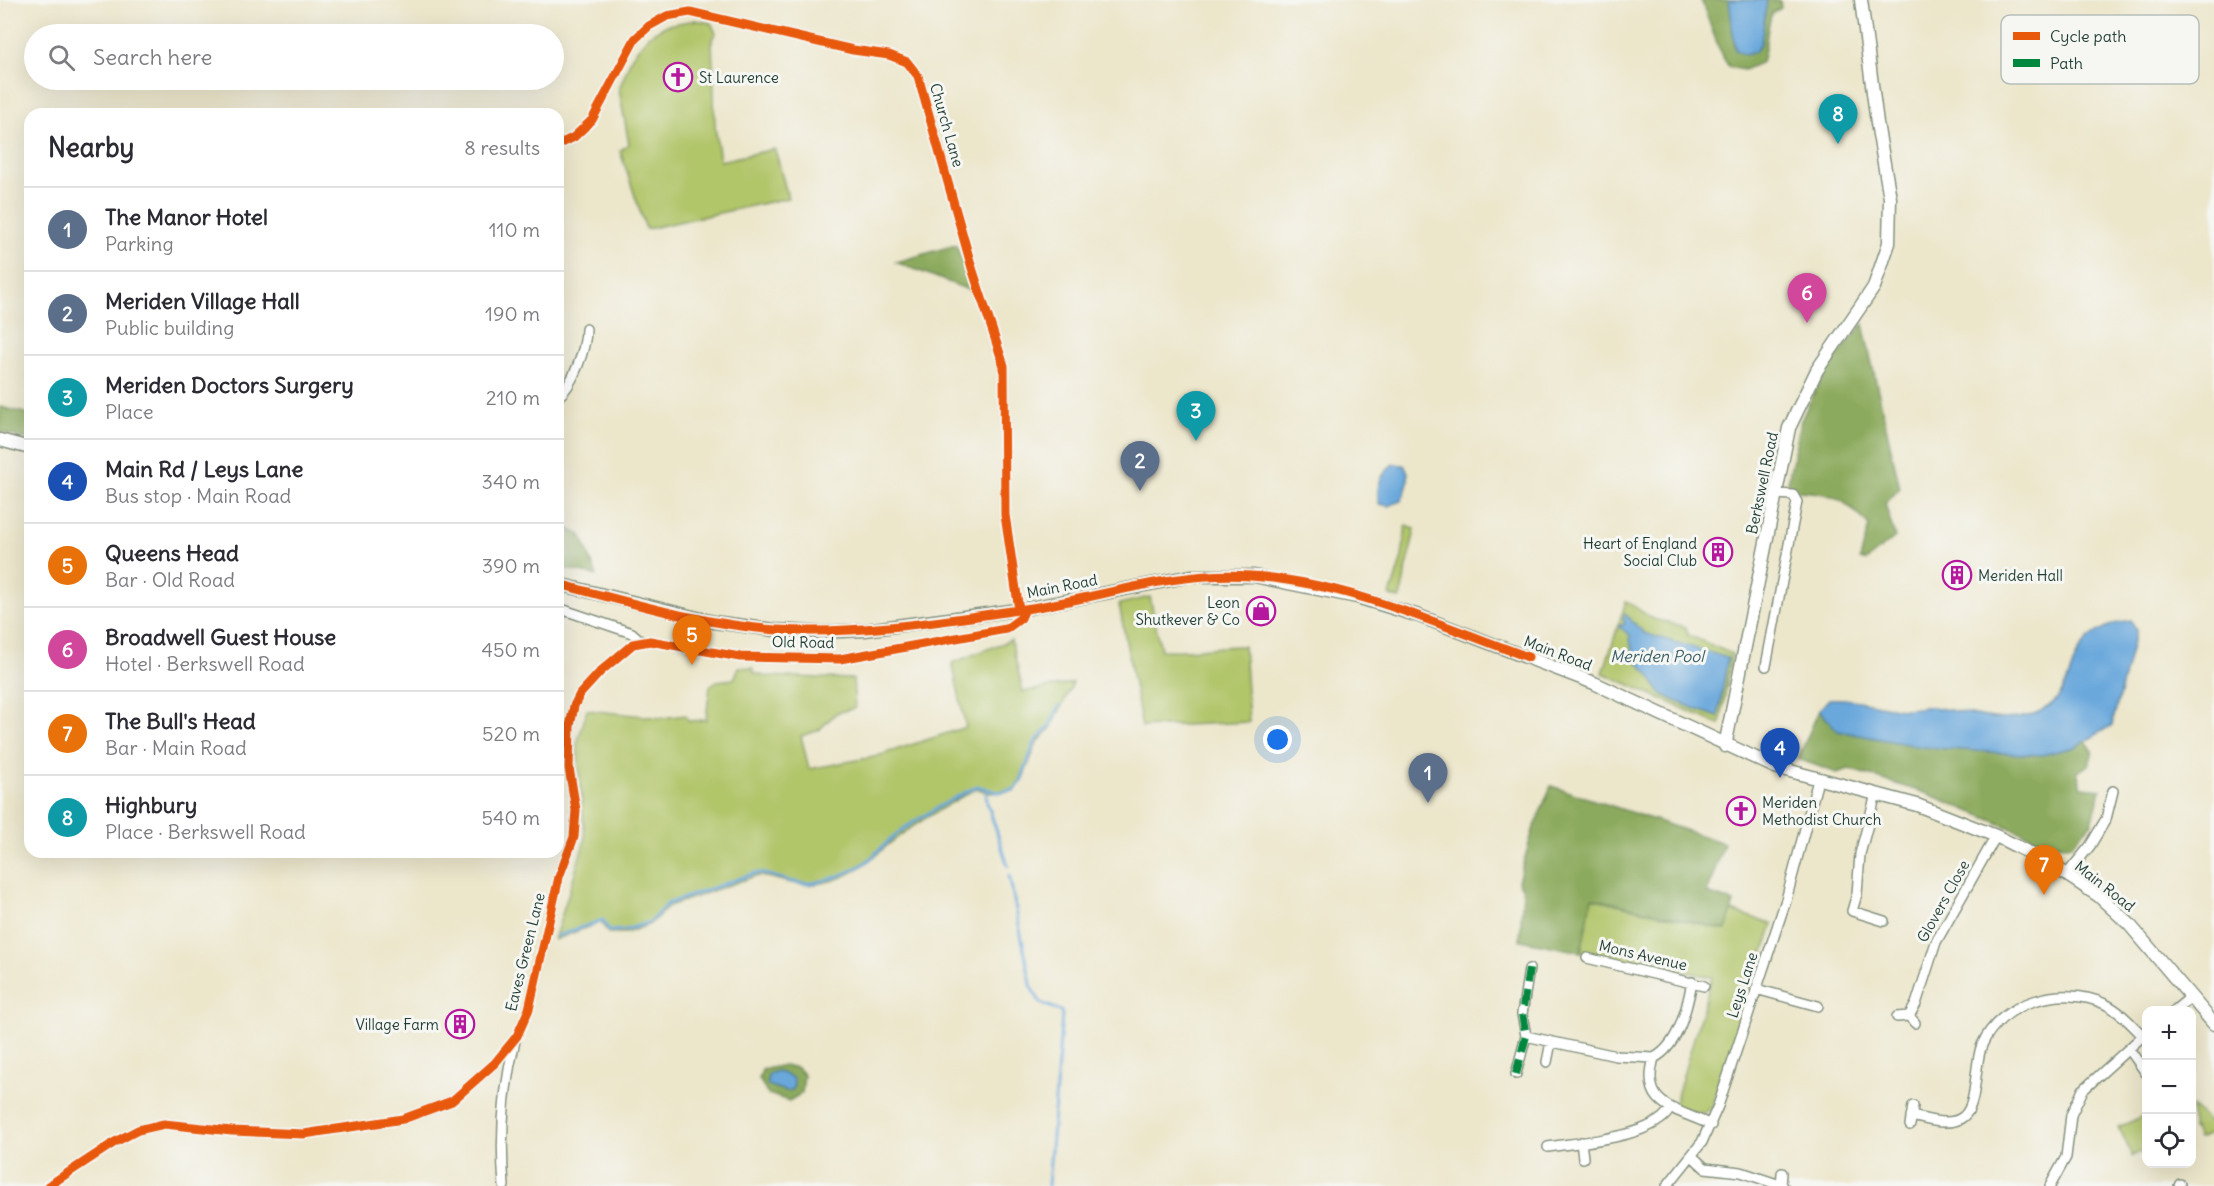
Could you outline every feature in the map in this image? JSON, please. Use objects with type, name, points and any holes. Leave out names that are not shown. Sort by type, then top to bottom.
[{"type":"main road","name":"Berkswell Road","points":[[1725,746],[1784,447],[1796,411],[1817,370],[1874,287],[1889,243],[1890,198],[1876,123],[1861,0]]},
{"type":"main road","points":[[0,440],[24,446]]},
{"type":"main road","name":"Main Road","points":[[564,585],[714,622],[775,630],[865,630],[1022,610],[1191,576],[1254,576],[1288,581],[1400,610],[1558,668],[1775,767],[1917,805],[1996,836],[2067,874],[2099,897],[2130,924],[2214,1024]]},
{"type":"street","name":"Church Lane","points":[[564,142],[574,137],[592,120],[635,39],[649,26],[667,16],[690,12],[853,50],[889,55],[906,62],[918,76],[972,268],[1004,366],[1005,515],[1022,610]]},
{"type":"street","points":[[564,392],[582,355],[586,342],[586,329]]},
{"type":"street","points":[[1766,666],[1797,502],[1793,495],[1774,494]]},
{"type":"street","name":"Old Road","points":[[564,610],[632,633],[641,641],[666,643],[740,657],[840,658],[1006,629],[1021,618],[1022,610]]},
{"type":"street","name":"Eaves Green Lane","points":[[48,1186],[115,1142],[138,1130],[164,1124],[232,1131],[304,1134],[402,1119],[452,1101],[495,1063],[517,1036],[529,1009],[556,888],[574,837],[576,810],[569,768],[570,726],[574,706],[580,694],[601,671],[633,644],[641,641]]},
{"type":"street","name":"Leys Lane","points":[[1667,1186],[1692,1156],[1711,1125],[1786,900],[1818,780]]},
{"type":"street","points":[[2067,874],[2106,819],[2113,791]]},
{"type":"street","points":[[1876,794],[1860,854],[1857,894],[1852,911],[1884,921]]},
{"type":"street","name":"Glovers Close","points":[[1898,1017],[1912,1020],[1936,942],[1996,836]]},
{"type":"street","name":"Mons Avenue","points":[[1587,958],[1704,986]]},
{"type":"street","points":[[1516,1074],[1526,1036],[1522,1014],[1529,969]]},
{"type":"street","name":"Mons Avenue","points":[[1654,1058],[1665,1053],[1673,1041],[1692,982]]},
{"type":"street","points":[[1756,989],[1818,1006]]},
{"type":"street","points":[[1911,1116],[1947,1122],[1966,1114],[1971,1105],[1977,1063],[1987,1033],[2010,1011],[2030,1002],[2054,997],[2091,998],[2106,1004],[2142,1032]]},
{"type":"street","points":[[2181,1006],[2191,997]]},
{"type":"street","points":[[504,1186],[502,1133],[506,1075],[517,1036]]},
{"type":"street","points":[[1526,1036],[1616,1056],[1654,1058],[1649,1076],[1651,1087],[1658,1100],[1670,1109],[1711,1125]]},
{"type":"street","points":[[2050,1186],[2066,1157],[2072,1115],[2083,1090],[2142,1038]]},
{"type":"street","points":[[1547,1062],[1551,1042]]},
{"type":"street","points":[[2129,1049],[2142,1067]]},
{"type":"street","points":[[495,1063],[506,1075]]},
{"type":"street","points":[[1548,1147],[1643,1129],[1665,1118],[1670,1109]]},
{"type":"street","points":[[1581,1142],[1583,1158]]},
{"type":"street","points":[[1692,1156],[1705,1168],[1741,1172],[1782,1186],[1782,1173]]},
{"type":"green space","points":[[1701,0],[1780,0],[1781,8],[1772,13],[1770,19],[1762,62],[1744,70],[1729,67],[1721,54]]},
{"type":"green space","points":[[695,20],[711,23],[716,33],[712,39],[715,126],[720,161],[775,149],[788,198],[646,229],[620,151],[629,144],[619,89],[632,56],[649,35],[667,25]]},
{"type":"green space","points":[[956,245],[974,292],[896,262]]},
{"type":"green space","points":[[1863,324],[1900,488],[1885,504],[1895,537],[1866,561],[1860,559],[1869,526],[1850,507],[1842,501],[1823,494],[1786,491],[1801,420],[1823,375]]},
{"type":"green space","points":[[0,407],[24,413],[24,438],[0,432]]},
{"type":"green space","points":[[1406,526],[1415,529],[1400,599],[1390,596],[1402,557]]},
{"type":"green space","points":[[564,527],[581,535],[597,576],[564,568]]},
{"type":"green space","points":[[1150,597],[1161,650],[1244,646],[1249,722],[1142,727],[1119,604]]},
{"type":"green space","points":[[1626,601],[1653,619],[1686,627],[1688,635],[1732,654],[1720,725],[1603,673]]},
{"type":"green space","points":[[1011,640],[1023,692],[1073,683],[1051,728],[1037,743],[1021,783],[1014,791],[989,793],[976,788],[919,822],[862,866],[829,881],[806,885],[755,876],[669,906],[650,924],[626,933],[608,933],[601,922],[554,940],[585,840],[577,744],[587,710],[662,718],[686,715],[688,721],[706,720],[710,686],[717,681],[734,679],[739,667],[753,668],[754,673],[764,676],[853,679],[855,708],[836,713],[819,730],[801,736],[809,769],[874,757],[966,727],[952,663]]},
{"type":"green space","points":[[1819,710],[1838,731],[2004,753],[2076,747],[2086,741],[2093,751],[2089,765],[2077,772],[2082,787],[2101,789],[2092,823],[2071,845],[2049,844],[1928,794],[1849,769],[1837,773],[1798,759]]},
{"type":"green space","points":[[1551,786],[1724,843],[1707,893],[1734,902],[1726,930],[1592,898],[1581,952],[1520,940],[1523,889],[1518,881],[1534,827]]},
{"type":"green space","points":[[1591,898],[1725,930],[1731,911],[1773,924],[1712,1107],[1702,1114],[1674,1106],[1712,977],[1581,952]]},
{"type":"green space","points":[[784,1065],[797,1068],[804,1075],[802,1093],[789,1101],[768,1094],[759,1079],[762,1070]]},
{"type":"green space","points":[[2196,1110],[2214,1128],[2214,1132],[2198,1139]]},
{"type":"green space","points":[[2142,1117],[2142,1151],[2132,1156],[2119,1127]]},
{"type":"water","points":[[1729,0],[1767,0],[1761,43],[1755,52],[1745,55],[1735,50]]},
{"type":"water","points":[[1393,464],[1404,465],[1408,473],[1405,492],[1401,501],[1389,506],[1379,504],[1380,482]]},
{"type":"water","name":"Meriden Pool","points":[[1625,614],[1644,633],[1728,658],[1718,717],[1675,701],[1659,692],[1634,655],[1630,635],[1618,626],[1625,624],[1623,618]]},
{"type":"water","points":[[2130,620],[2136,630],[2112,725],[2076,747],[2042,755],[1922,747],[1838,731],[1819,710],[1829,699],[1839,699],[1905,709],[1932,707],[1984,717],[2011,719],[2023,717],[2036,713],[2052,703],[2062,691],[2079,651],[2089,638],[2105,628]]},
{"type":"water","points":[[777,1071],[793,1078],[792,1090],[785,1091],[768,1085],[769,1074]]},
{"type":"waterway","points":[[557,936],[603,920],[609,931],[625,930],[650,922],[667,904],[755,873],[790,881],[813,883],[851,871],[865,863],[907,826],[977,786],[997,792],[1014,790],[1020,783],[1035,742],[1049,727],[1059,706]]},
{"type":"waterway","points":[[986,790],[987,802],[1008,866]]},
{"type":"waterway","points":[[1009,875],[1032,989],[1041,1003],[1061,1011],[1062,1015],[1048,1186]]},
{"type":"marked path","points":[[1516,1074],[1526,1036],[1522,1014],[1529,969]]},
{"type":"cycle path","points":[[564,142],[574,137],[592,120],[635,39],[649,26],[667,16],[690,12],[853,50],[889,55],[907,62],[918,76],[972,268],[1004,366],[1005,515],[1019,610]]},
{"type":"cycle path","points":[[564,586],[667,612],[722,623],[777,630],[839,631],[933,622],[1025,609],[1194,577],[1251,576],[1287,580],[1357,596],[1427,619],[1528,657]]},
{"type":"cycle path","points":[[48,1186],[115,1142],[138,1130],[164,1124],[232,1131],[304,1134],[403,1119],[452,1101],[495,1063],[517,1036],[529,1009],[559,877],[574,837],[576,810],[569,768],[570,726],[574,706],[580,694],[601,671],[633,644],[650,641],[740,657],[840,659],[1006,629],[1021,618],[1025,609]]},
{"type":"place","name":"St Laurence","points":[[678,77]]},
{"type":"place","name":"Highbury","points":[[1838,144]]},
{"type":"place","name":"Broadwell Guest House","points":[[1807,323]]},
{"type":"place","name":"Meriden Doctors Surgery","points":[[1196,441]]},
{"type":"place","name":"Meriden Village Hall","points":[[1140,491]]},
{"type":"place","name":"Heart of England Social Club","points":[[1718,552]]},
{"type":"place","name":"Meriden Hall","points":[[1957,575]]},
{"type":"place","name":"Leon Shutkever & Co","points":[[1261,611]]},
{"type":"place","name":"Queens Head","points":[[692,665]]},
{"type":"place","name":"Main Rd / Leys Lane","points":[[1780,778]]},
{"type":"place","name":"The Manor Hotel","points":[[1428,803]]},
{"type":"place","name":"Meriden Methodist Church","points":[[1741,811]]},
{"type":"place","name":"The Bull's Head","points":[[2044,895]]},
{"type":"place","name":"Village Farm","points":[[460,1024]]}]
